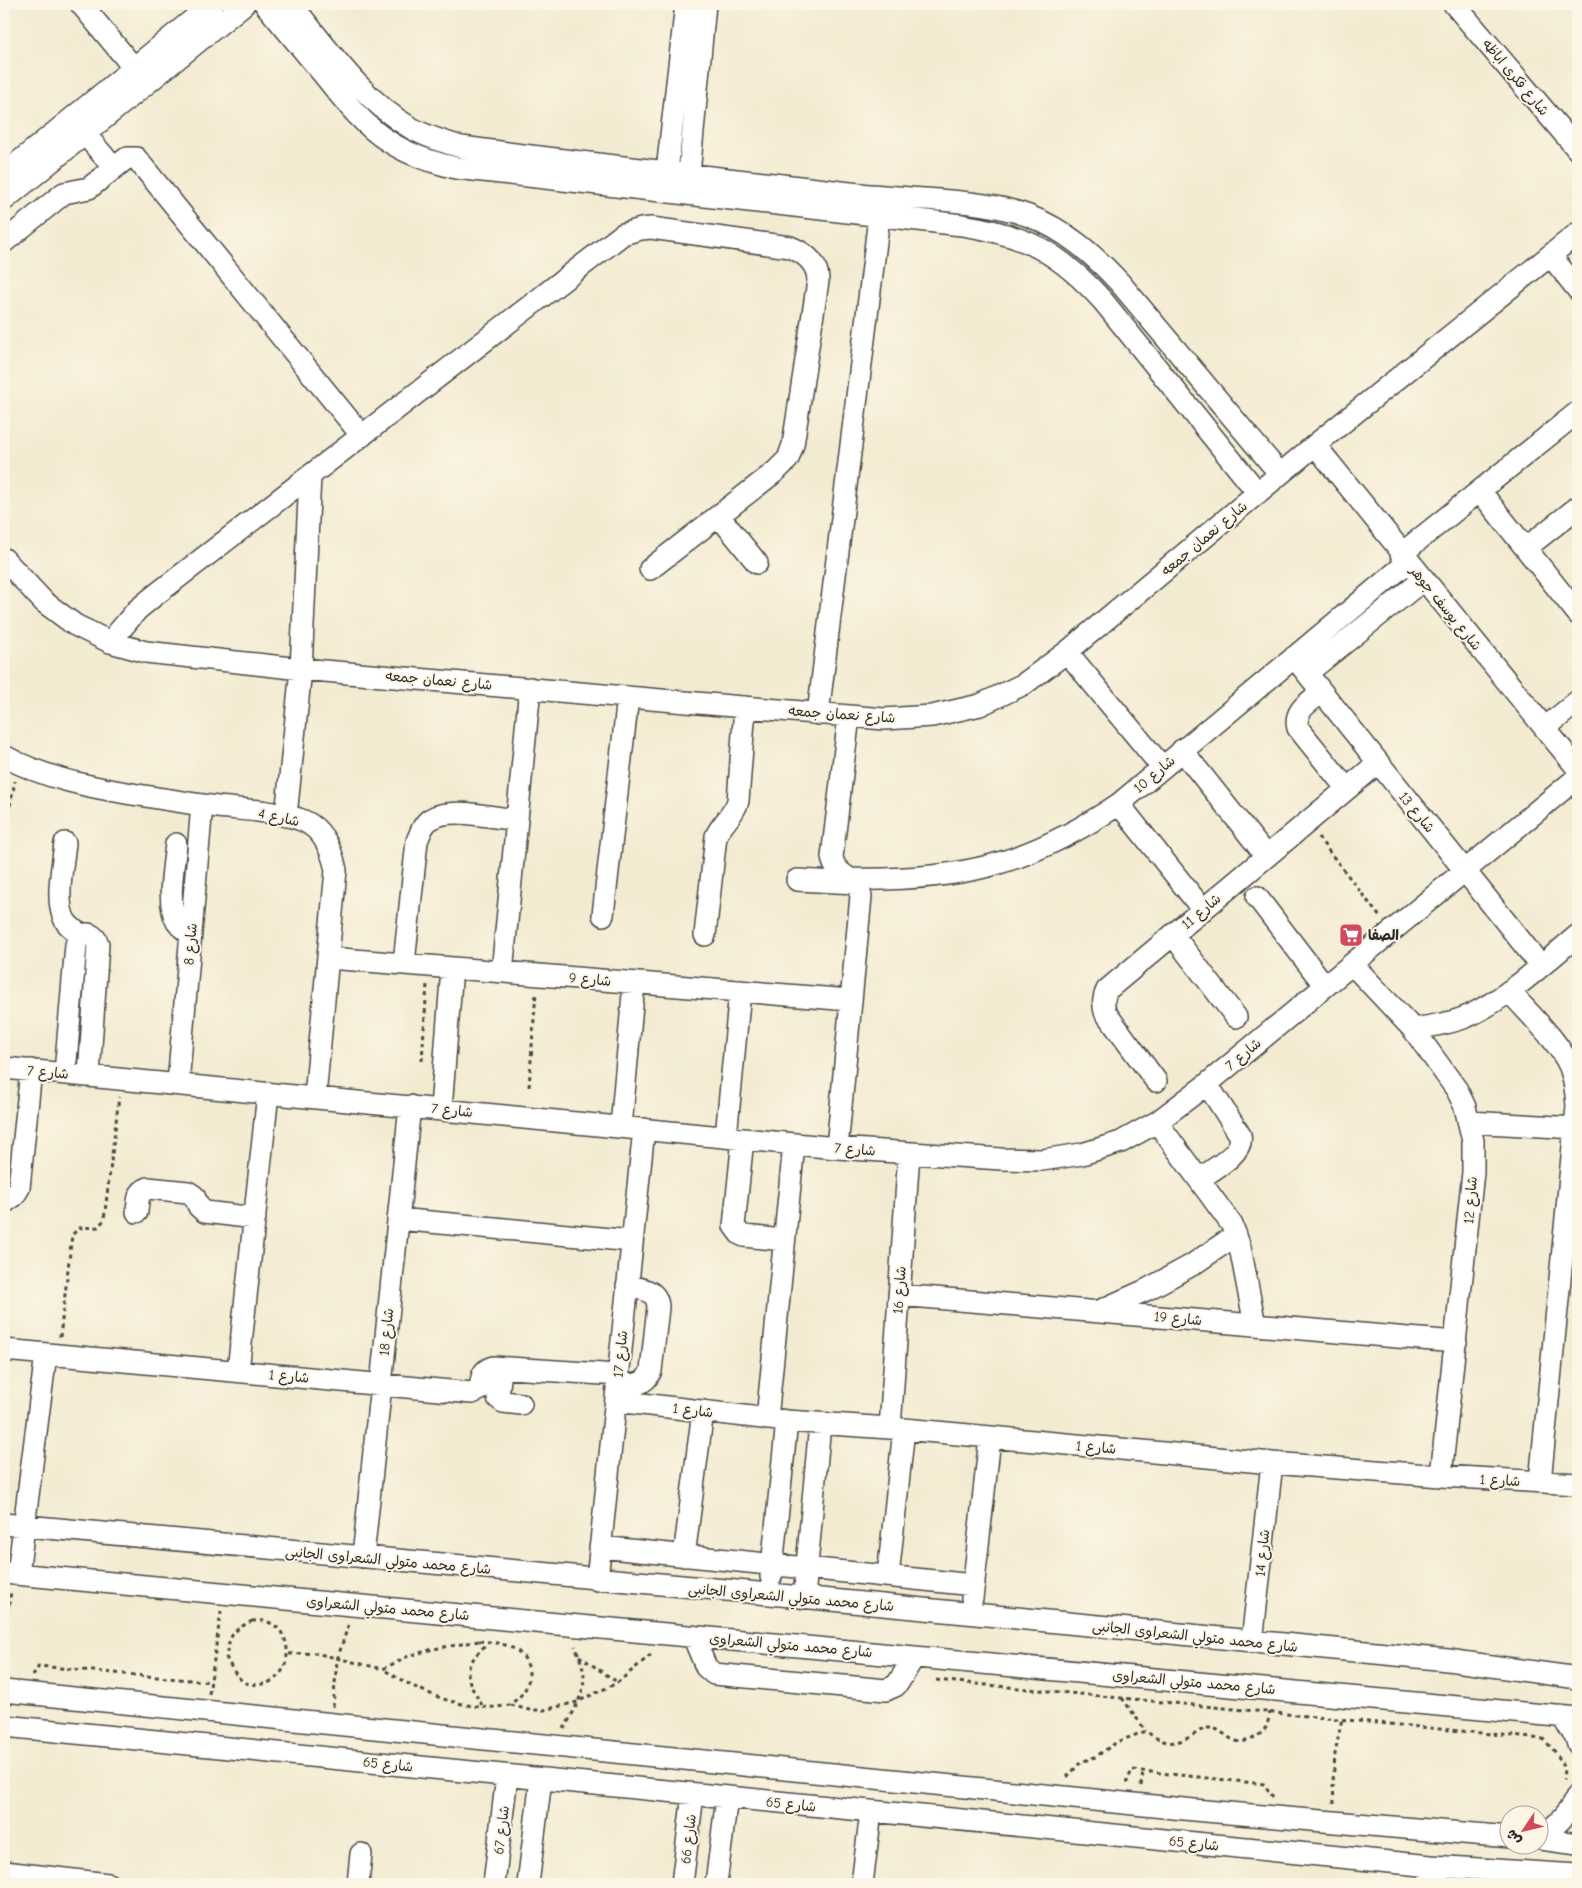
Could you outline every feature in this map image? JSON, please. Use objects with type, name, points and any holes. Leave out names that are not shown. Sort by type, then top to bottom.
[{"type":"street","points":[[81,4],[141,76]]},
{"type":"street","points":[[4,200],[85,134],[212,4]]},
{"type":"street","points":[[4,174],[244,4]]},
{"type":"street","points":[[265,4],[337,92],[370,127],[389,142],[432,162],[456,168],[644,179],[668,171],[881,206],[994,230],[1025,241],[1054,256],[1080,276],[1103,301],[1258,493]]},
{"type":"street","points":[[291,4],[358,84],[389,113],[411,128],[436,140],[461,148],[644,179],[881,206],[975,204],[1002,208],[1029,216],[1078,242],[1099,260],[1280,474]]},
{"type":"street","points":[[668,171],[686,4]]},
{"type":"street","points":[[689,174],[705,4]]},
{"type":"street","name":"شارع فكرى اباظه","points":[[1454,4],[1578,150]]},
{"type":"street","points":[[85,134],[114,168]]},
{"type":"street","points":[[4,242],[64,193],[89,188],[127,158],[136,158],[362,436]]},
{"type":"street","points":[[818,714],[881,206]]},
{"type":"street","points":[[110,642],[137,610],[154,596],[623,234],[651,228],[790,247],[802,252],[814,265],[818,273],[793,445],[788,459],[776,471],[650,569]]},
{"type":"street","name":"شارع نعمان جمعه","points":[[4,559],[44,602],[75,624],[110,642],[146,652],[301,669],[818,714],[884,719],[932,716],[980,704],[1024,684],[1067,652],[1315,445],[1578,233]]},
{"type":"street","points":[[1551,256],[1578,290]]},
{"type":"street","name":"شارع 10","points":[[797,880],[853,881],[922,878],[982,868],[1012,860],[1068,836],[1119,804],[1182,750],[1300,665],[1405,558],[1480,490],[1576,420]]},
{"type":"street","name":"شارع يوسف جوهر","points":[[1315,445],[1578,769]]},
{"type":"street","points":[[286,816],[301,669],[310,476]]},
{"type":"street","points":[[1480,490],[1578,614]]},
{"type":"street","points":[[1526,548],[1578,507]]},
{"type":"street","points":[[719,516],[757,563]]},
{"type":"street","points":[[1300,665],[1423,580]]},
{"type":"street","points":[[1067,652],[1162,767]]},
{"type":"street","name":"شارع 13","points":[[1300,665],[1541,966]]},
{"type":"street","points":[[502,972],[530,688]]},
{"type":"street","points":[[1322,692],[1300,710],[1296,719],[1298,728],[1347,789]]},
{"type":"street","points":[[603,915],[628,697]]},
{"type":"street","points":[[1545,728],[1578,702]]},
{"type":"street","points":[[704,935],[716,836],[738,801],[745,707]]},
{"type":"street","points":[[837,1148],[861,896],[853,881],[834,867],[832,857],[849,716]]},
{"type":"street","points":[[1182,750],[1266,856]]},
{"type":"street","name":"شارع 4","points":[[11,760],[53,777],[86,786],[202,805],[286,816],[305,822],[321,834],[332,851],[336,870],[315,1097]]},
{"type":"street","name":"شارع 11","points":[[1156,1081],[1105,1012],[1103,1004],[1107,990],[1378,763]]},
{"type":"street","name":"شارع 7","points":[[4,1068],[837,1148],[1042,1160],[1082,1154],[1121,1142],[1157,1122],[1207,1084],[1578,777]]},
{"type":"street","points":[[1119,804],[1203,910]]},
{"type":"street","name":"شارع 8","points":[[178,1084],[202,805]]},
{"type":"street","points":[[404,963],[417,841],[421,830],[429,820],[439,814],[452,812],[517,820]]},
{"type":"street","points":[[65,843],[60,900],[61,911],[72,929],[81,935],[92,935],[98,944],[89,1075]]},
{"type":"street","points":[[176,844],[171,901],[172,911],[176,921],[191,936]]},
{"type":"street","points":[[1257,897],[1326,986]]},
{"type":"street","points":[[65,1073],[76,945],[81,935]]},
{"type":"street","points":[[1173,935],[1236,1017]]},
{"type":"street","points":[[1413,1029],[1439,1025],[1464,1017],[1487,1006],[1509,991],[1578,935]]},
{"type":"street","name":"شارع 9","points":[[329,958],[850,1000]]},
{"type":"street","name":"شارع 12","points":[[1352,964],[1413,1029],[1457,1090],[1469,1122],[1474,1157],[1441,1476]]},
{"type":"street","points":[[441,1110],[452,968]]},
{"type":"street","points":[[621,1127],[634,982]]},
{"type":"street","points":[[740,991],[734,1226],[744,1236],[784,1240]]},
{"type":"street","points":[[1509,991],[1562,1053],[1576,1075],[1578,1106],[1569,1291],[1540,1482]]},
{"type":"street","points":[[4,1203],[14,1196],[19,1188],[31,1070]]},
{"type":"street","points":[[1199,1179],[1237,1151],[1241,1144],[1240,1135],[1207,1084]]},
{"type":"street","points":[[238,1371],[268,1093]]},
{"type":"street","name":"شارع 18","points":[[362,1557],[410,1106]]},
{"type":"street","points":[[1157,1122],[1226,1215],[1236,1235],[1255,1325]]},
{"type":"street","points":[[1469,1122],[1576,1128]]},
{"type":"street","name":"شارع 17","points":[[597,1580],[644,1129]]},
{"type":"street","points":[[770,1594],[784,1240],[794,1144]]},
{"type":"street","name":"شارع 16","points":[[888,1576],[897,1428],[899,1295],[909,1153]]},
{"type":"street","points":[[137,1212],[139,1195],[142,1190],[148,1188],[188,1192],[194,1196],[199,1207],[205,1212],[255,1218]]},
{"type":"street","points":[[398,1219],[632,1241]]},
{"type":"street","points":[[1098,1312],[1146,1290],[1184,1269],[1236,1235]]},
{"type":"street","points":[[617,1387],[634,1386],[645,1381],[649,1376],[658,1307],[656,1297],[648,1290],[627,1286]]},
{"type":"street","name":"شارع 19","points":[[899,1295],[1456,1342]]},
{"type":"street","name":"شارع 1","points":[[4,1350],[472,1393],[478,1390],[480,1378],[485,1370],[493,1367],[617,1387],[703,1411],[777,1420],[897,1428],[1272,1463],[1578,1484]]},
{"type":"street","points":[[11,1573],[14,1526],[52,1354]]},
{"type":"street","points":[[500,1368],[498,1398],[503,1402],[521,1404]]},
{"type":"street","points":[[684,1556],[703,1411]]},
{"type":"street","points":[[804,1598],[820,1424]]},
{"type":"street","points":[[971,1614],[990,1438]]},
{"type":"street","name":"شارع 14","points":[[1252,1642],[1272,1463]]},
{"type":"street","name":"شارع محمد متولي الشعراوى الجانبى","points":[[14,1526],[597,1580],[770,1594],[1448,1660],[1578,1678]]},
{"type":"street","points":[[600,1547],[974,1585]]},
{"type":"street","name":"شارع محمد متولي الشعراوى","points":[[11,1573],[1570,1717]]},
{"type":"street","points":[[693,1636],[706,1667],[714,1674],[886,1690],[895,1686],[914,1657]]},
{"type":"street","points":[[4,1726],[6,1692],[1194,1810],[1500,1836]]},
{"type":"street","points":[[1570,1717],[1578,1744]]},
{"type":"street","name":"شارع 65","points":[[4,1726],[1190,1843],[1430,1875],[1573,1878]]},
{"type":"street","name":"شارع 67","points":[[494,1884],[507,1776]]},
{"type":"street","points":[[528,1884],[540,1779]]},
{"type":"street","name":"شارع 66","points":[[682,1884],[693,1794]]},
{"type":"street","points":[[1550,1830],[1574,1804],[1578,1794]]},
{"type":"street","points":[[716,1884],[727,1797]]},
{"type":"street","points":[[1190,1843],[1194,1810]]},
{"type":"street","points":[[862,1884],[871,1812]]},
{"type":"street","points":[[1550,1840],[1578,1844]]},
{"type":"street","points":[[358,1884],[361,1854]]},
{"type":"street","points":[[4,1872],[108,1884]]},
{"type":"path","points":[[10,806],[11,760]]},
{"type":"path","points":[[1306,823],[1392,931]]},
{"type":"path","points":[[422,1061],[428,965]]},
{"type":"path","points":[[529,1086],[537,975]]},
{"type":"path","points":[[52,1354],[72,1235],[79,1228],[98,1228],[104,1220],[121,1078]]},
{"type":"path","points":[[4,1637],[11,1573]]},
{"type":"path","points":[[205,1711],[223,1593]]},
{"type":"path","points":[[252,1621],[265,1621],[279,1628],[286,1642],[288,1654],[282,1674],[271,1682],[257,1685],[244,1682],[233,1670],[226,1657],[228,1642],[237,1629],[252,1621]]},
{"type":"path","points":[[332,1707],[337,1660],[349,1623]]},
{"type":"path","points":[[383,1669],[406,1657],[434,1650],[479,1641],[500,1643],[517,1650],[528,1663],[530,1681],[522,1694],[510,1704]]},
{"type":"path","points":[[482,1706],[472,1690],[467,1676],[470,1662],[489,1642]]},
{"type":"path","points":[[564,1729],[584,1682],[584,1670],[575,1646]]},
{"type":"path","points":[[288,1654],[315,1653],[337,1660],[383,1669],[405,1684],[470,1706],[510,1704],[529,1710],[544,1710],[577,1702],[617,1683],[653,1654]]},
{"type":"path","points":[[579,1656],[617,1683]]},
{"type":"path","points":[[30,1679],[39,1666],[210,1682]]},
{"type":"path","points":[[1331,1822],[1334,1802],[1335,1754],[1345,1696]]},
{"type":"path","points":[[1122,1698],[1146,1731],[1156,1739],[1171,1743],[1184,1741],[1208,1728],[1218,1730],[1236,1741],[1257,1737],[1266,1728],[1270,1712]]},
{"type":"path","points":[[1068,1777],[1081,1762],[1095,1758],[1117,1742],[1146,1731]]},
{"type":"place","name":"الصفا","points":[[1351,935]]}]
